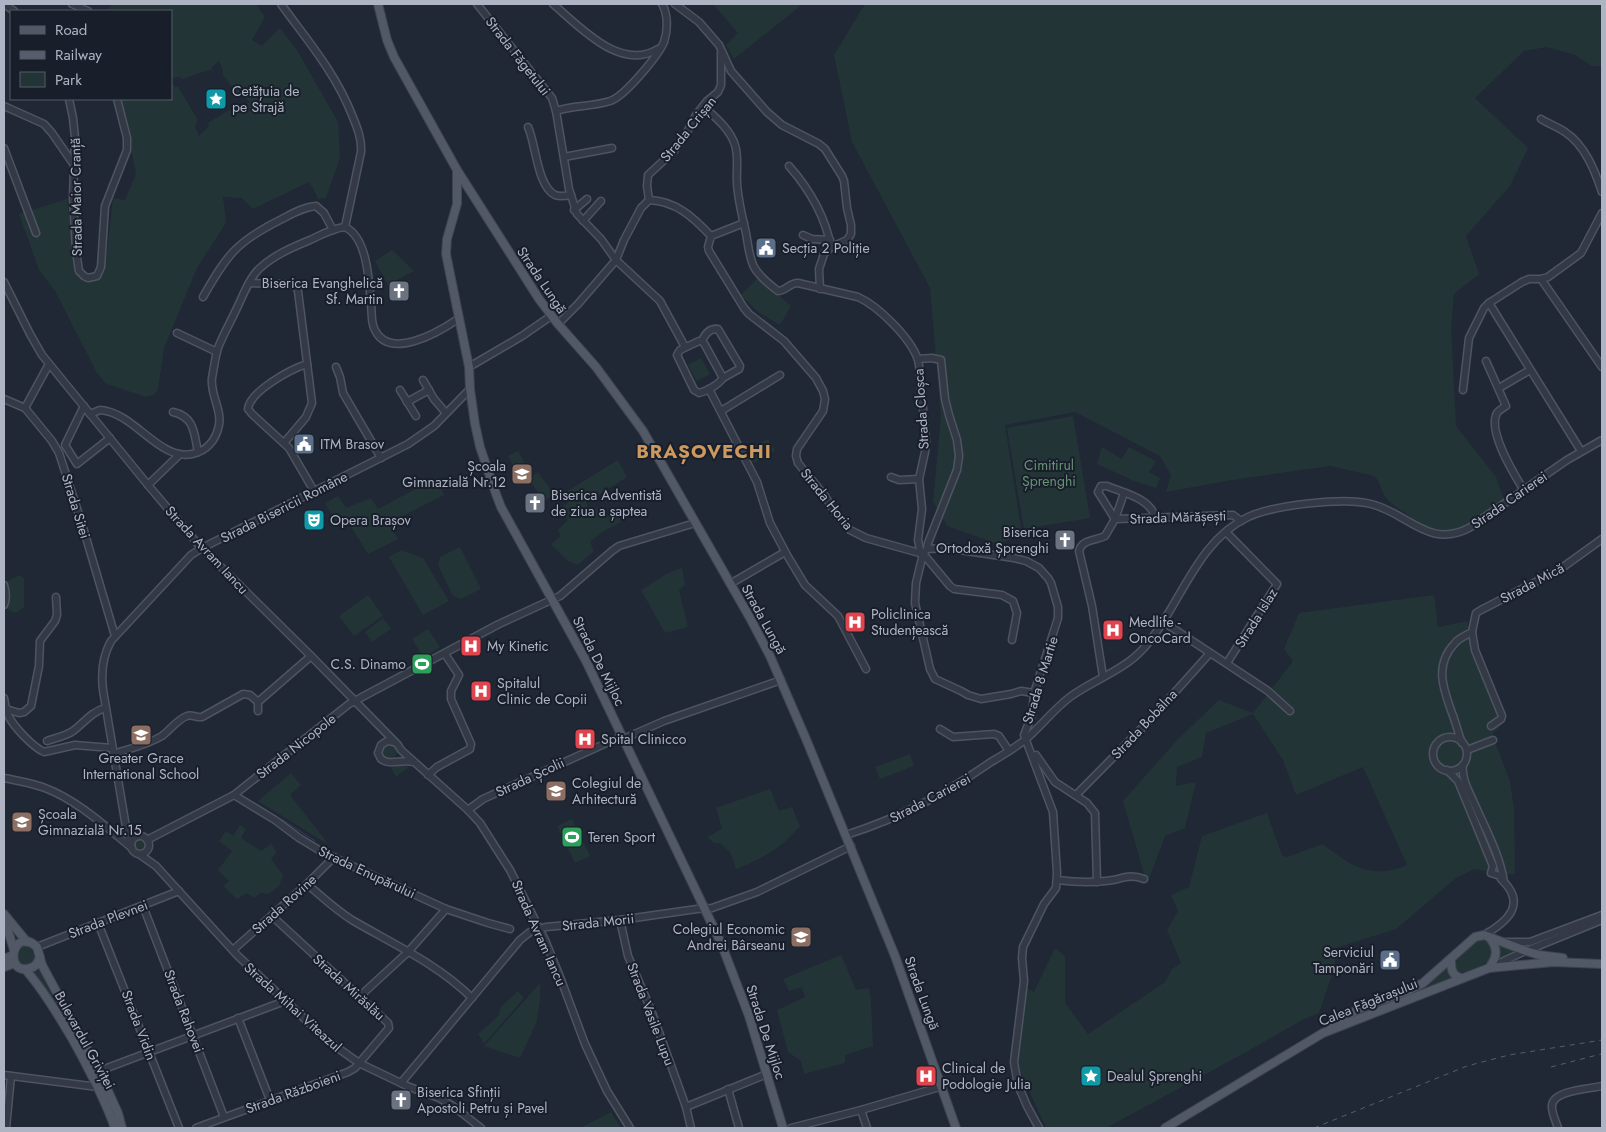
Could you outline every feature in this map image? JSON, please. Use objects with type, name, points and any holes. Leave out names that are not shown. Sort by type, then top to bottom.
[{"type":"main road","name":"Strada Lungă","points":[[378,4],[387,40],[394,57],[457,170],[551,316],[596,367],[635,420],[754,626],[782,680],[895,956],[956,1128]]},
{"type":"main road","name":"Strada Lungă","points":[[457,170],[458,195]]},
{"type":"main road","points":[[458,195],[472,195]]},
{"type":"main road","name":"Strada De Mijloc","points":[[458,195],[446,245],[458,319],[469,368],[470,388],[479,442],[496,494],[501,507],[586,661],[721,943],[749,1016],[783,1128]]},
{"type":"main road","points":[[4,915],[27,942]]},
{"type":"main road","points":[[4,915],[13,952],[15,963],[20,967],[30,969],[36,965],[40,957],[37,947],[33,943],[27,942],[19,944],[13,952],[4,959]]},
{"type":"main road","points":[[1323,1033],[1355,1012],[1416,987],[1430,978],[1475,937],[1487,936],[1495,945],[1496,958],[1489,968]]},
{"type":"main road","name":"Calea Făgărașului","points":[[1487,936],[1526,951],[1602,963]]},
{"type":"main road","name":"Bulevardul Griviței","points":[[40,957],[100,1071],[118,1113],[122,1128]]},
{"type":"main road","points":[[1450,960],[1452,973],[1462,978]]},
{"type":"main road","name":"Calea Făgărașului","points":[[1165,1128],[1323,1033],[1462,978],[1489,968],[1554,962],[1602,963]]},
{"type":"main road","points":[[4,967],[15,963]]},
{"type":"main road","name":"Bulevardul Griviței","points":[[25,969],[41,987],[52,1004],[98,1087],[115,1128]]},
{"type":"main road","name":"Bulevardul Griviței","points":[[118,1113],[128,1128]]},
{"type":"street","points":[[72,4],[86,10]]},
{"type":"street","points":[[280,4],[338,83],[356,123],[361,140],[361,152],[345,227]]},
{"type":"street","name":"Strada Făgetului","points":[[477,4],[552,98],[574,210],[582,221],[601,239],[616,260],[660,301],[686,347]]},
{"type":"street","points":[[553,4],[608,49],[632,55],[653,52],[660,48]]},
{"type":"street","name":"Strada Făgetului","points":[[556,111],[574,106],[609,102],[616,98],[644,70],[664,42],[667,21],[662,4]]},
{"type":"street","points":[[675,4],[699,22],[722,48],[731,71],[773,118],[787,128],[814,140],[825,149],[844,181],[851,234],[847,240],[831,247],[824,254],[819,269],[820,288]]},
{"type":"street","name":"Strada Crișan","points":[[649,200],[646,186],[648,175],[674,151],[703,106],[720,88],[722,48]]},
{"type":"street","name":"Strada Maior Cranță","points":[[69,100],[73,118],[73,217],[78,264],[84,276],[93,278],[97,276],[101,268],[105,206],[127,150],[127,138],[117,100]]},
{"type":"street","points":[[4,106],[44,124],[74,166]]},
{"type":"street","name":"Strada Cloșca","points":[[703,106],[722,124],[735,143],[738,163],[737,181],[744,223],[754,266],[761,276],[777,291],[781,292],[795,283],[858,297],[882,311],[902,334],[918,359],[926,444],[919,479],[922,509],[918,540],[919,548],[925,551]]},
{"type":"street","points":[[1541,120],[1571,137],[1592,166],[1602,192]]},
{"type":"street","points":[[528,127],[539,168],[546,184],[553,194],[558,196],[571,195]]},
{"type":"street","points":[[4,148],[36,233]]},
{"type":"street","points":[[564,157],[612,148]]},
{"type":"street","points":[[789,166],[805,184],[814,198],[823,218],[831,247]]},
{"type":"street","points":[[574,210],[586,199]]},
{"type":"street","points":[[558,324],[616,260],[620,247],[636,216],[649,200],[667,202],[680,208],[698,222],[711,236],[744,223]]},
{"type":"street","points":[[582,221],[600,202]]},
{"type":"street","points":[[203,297],[224,261],[257,231],[296,212],[316,206],[324,213],[333,230]]},
{"type":"street","points":[[1463,390],[1469,338],[1484,308],[1488,303],[1522,282],[1529,279],[1548,277],[1581,253],[1602,213]]},
{"type":"street","points":[[148,485],[179,455],[198,452],[206,448],[213,441],[219,426],[219,413],[212,388],[217,352],[249,284],[260,268],[292,248],[333,230],[345,227]]},
{"type":"street","points":[[345,227],[354,234],[364,253],[372,322],[374,329],[380,337],[391,343],[407,343],[435,333],[458,319]]},
{"type":"street","points":[[803,235],[830,240]]},
{"type":"street","name":"Strada Horia","points":[[711,236],[708,247],[709,251],[744,308],[784,341],[816,378],[823,391],[825,407],[797,449],[798,463],[850,530],[866,538],[925,551]]},
{"type":"street","points":[[1541,279],[1602,367]]},
{"type":"street","name":"Strada Avram Iancu","points":[[4,284],[37,348],[148,485],[202,548],[311,656],[394,742]]},
{"type":"street","points":[[249,284],[288,284],[298,289],[312,396],[310,410],[301,424],[284,443]]},
{"type":"street","points":[[1488,303],[1581,451]]},
{"type":"street","points":[[469,368],[551,316]]},
{"type":"street","points":[[714,329],[718,329],[740,366],[739,369],[722,381],[699,393],[694,390],[677,355],[680,350],[702,341],[706,334],[714,329]]},
{"type":"street","points":[[177,333],[217,352]]},
{"type":"street","points":[[702,341],[714,358],[724,378]]},
{"type":"street","points":[[918,359],[932,358],[941,360],[945,399],[957,440],[959,456],[958,470],[925,551],[916,583],[915,603],[930,669],[937,681],[981,699],[1021,691],[1034,693]]},
{"type":"street","points":[[1486,361],[1506,406],[1498,413],[1495,427],[1505,459],[1523,490]]},
{"type":"street","points":[[25,408],[49,364]]},
{"type":"street","points":[[307,364],[286,372],[275,380],[259,393],[248,408],[293,454],[314,491]]},
{"type":"street","points":[[336,368],[340,376],[343,393],[381,458]]},
{"type":"street","points":[[1499,388],[1530,370]]},
{"type":"street","points":[[721,411],[780,375]]},
{"type":"street","points":[[423,380],[434,399],[446,413]]},
{"type":"street","name":"Strada Bisericii Române","points":[[132,846],[127,833],[112,751],[102,681],[105,652],[115,636],[191,555],[426,433],[470,388]]},
{"type":"street","points":[[709,388],[756,482],[770,523],[785,552],[805,585],[838,616],[866,669]]},
{"type":"street","points":[[400,390],[416,416]]},
{"type":"street","points":[[407,402],[429,390]]},
{"type":"street","name":"Strada Sitei","points":[[4,399],[25,408],[52,440],[62,460],[115,636]]},
{"type":"street","points":[[84,406],[65,445],[77,464],[110,438]]},
{"type":"street","points":[[90,414],[100,410],[114,413],[130,421],[153,440],[179,455]]},
{"type":"street","points":[[174,412],[184,415],[190,420],[198,452]]},
{"type":"street","name":"Strada Carierei","points":[[846,835],[890,820],[966,780],[1026,739],[1064,701],[1136,656],[1148,643],[1200,561],[1226,532],[1241,521],[1266,511],[1319,503],[1352,501],[1382,507],[1424,531],[1434,534],[1446,535],[1462,532],[1581,451],[1602,440]]},
{"type":"street","points":[[891,477],[899,480],[919,479]]},
{"type":"street","points":[[1115,519],[1098,490],[1104,486],[1147,503],[1152,508],[1155,517]]},
{"type":"street","points":[[1115,519],[1124,493]]},
{"type":"street","name":"Strada Mărășești","points":[[1103,677],[1092,606],[1079,551],[1084,542],[1105,536],[1115,519],[1233,515],[1241,521]]},
{"type":"street","name":"Strada Nicopole","points":[[144,839],[234,795],[354,701],[499,624],[553,600],[569,589],[619,546],[694,523]]},
{"type":"street","name":"Strada Islaz","points":[[1226,532],[1277,584],[1228,664]]},
{"type":"street","name":"Strada Mică","points":[[1472,632],[1476,614],[1481,610],[1559,570],[1602,540]]},
{"type":"street","name":"Strada 8 Martie","points":[[925,551],[946,548],[959,549],[1014,558],[1033,564],[1051,583],[1058,607],[1058,618],[1034,693],[1032,715],[1025,731],[1026,739]]},
{"type":"street","points":[[925,551],[954,589],[1002,595],[1013,601],[1016,613],[1012,640]]},
{"type":"street","points":[[730,584],[785,552]]},
{"type":"street","points":[[4,585],[6,601],[4,606]]},
{"type":"street","points":[[6,709],[12,712],[24,712],[31,706],[39,666],[40,640],[55,621],[57,615],[56,597]]},
{"type":"street","name":"Strada Islaz","points":[[1162,621],[1268,691],[1290,711]]},
{"type":"street","points":[[1459,741],[1459,730],[1444,690],[1442,670],[1448,653],[1456,642],[1472,632],[1475,650],[1502,716],[1501,719],[1491,726]]},
{"type":"street","name":"Strada Bobâlna","points":[[1076,796],[1150,720],[1210,652]]},
{"type":"street","points":[[428,775],[437,767],[470,749],[472,744],[451,699],[450,691],[459,675],[445,654]]},
{"type":"street","points":[[258,702],[311,656]]},
{"type":"street","name":"Strada Școlii","points":[[468,810],[483,799],[622,737],[782,680]]},
{"type":"street","points":[[4,698],[6,709],[12,721],[29,740],[44,752],[75,745],[112,751],[156,739],[184,717],[190,715],[202,718],[243,694],[253,696],[258,702],[258,711]]},
{"type":"street","points":[[47,741],[73,731],[88,717],[98,710],[105,708]]},
{"type":"street","points":[[379,726],[383,736],[382,744],[378,751],[381,759],[388,763],[405,760],[413,762]]},
{"type":"street","points":[[940,729],[953,736],[994,734],[999,736],[1009,751]]},
{"type":"street","points":[[1487,936],[1510,914],[1514,903],[1513,896],[1494,871],[1458,781],[1447,770],[1438,766],[1435,761],[1434,750],[1441,740],[1446,738],[1459,741],[1467,750],[1462,771],[1503,872],[1504,882]]},
{"type":"street","points":[[1026,739],[1050,777],[1087,803],[1095,814],[1097,882]]},
{"type":"street","points":[[1467,750],[1493,740]]},
{"type":"street","points":[[382,744],[387,741],[398,745],[400,756],[395,762]]},
{"type":"street","points":[[1030,746],[1053,812],[1057,880],[1056,888],[1044,904],[1024,947],[1022,958],[1024,981],[1014,1062],[1016,1078],[1021,1093],[1039,1128]]},
{"type":"street","name":"Strada Avram Iancu","points":[[400,750],[468,810],[480,823],[510,870],[540,929],[560,977],[584,1044],[607,1091],[630,1128]]},
{"type":"street","points":[[1447,770],[1454,770],[1463,765]]},
{"type":"street","points":[[4,778],[35,785],[57,793],[132,846]]},
{"type":"street","name":"Strada Enupărului","points":[[234,795],[275,820],[305,842],[334,857],[446,909],[510,929]]},
{"type":"street","points":[[113,832],[121,829],[126,823],[144,839],[146,851],[139,854],[134,852],[132,846],[134,839],[144,839]]},
{"type":"street","points":[[113,832],[127,833],[144,839]]},
{"type":"street","name":"Strada Mihai Viteazul","points":[[144,839],[156,866]]},
{"type":"street","name":"Strada Morii","points":[[401,1083],[520,940],[530,932],[540,929],[712,908],[757,892],[851,846]]},
{"type":"street","name":"Strada Mihai Viteazul","points":[[139,854],[156,866],[233,950],[328,1041],[359,1063],[454,1106],[481,1128]]},
{"type":"street","name":"Strada Rovine","points":[[233,950],[307,884],[334,857]]},
{"type":"street","points":[[1057,880],[1097,882],[1112,881],[1132,876],[1144,879]]},
{"type":"street","points":[[307,884],[343,914],[442,972],[472,998]]},
{"type":"street","name":"Strada Plevnei","points":[[37,947],[179,892]]},
{"type":"street","name":"Strada Rahovei","points":[[143,906],[224,1117]]},
{"type":"street","points":[[359,997],[408,952],[446,909]]},
{"type":"street","points":[[1502,942],[1530,942],[1602,915]]},
{"type":"street","name":"Strada Mirăslău","points":[[272,916],[390,1026],[359,1063]]},
{"type":"street","name":"Strada Vasile Lupu","points":[[620,920],[628,956],[651,1010],[686,1107],[691,1128]]},
{"type":"street","points":[[1489,968],[1602,920]]},
{"type":"street","name":"Strada Vidin","points":[[98,923],[179,1128]]},
{"type":"street","points":[[100,1071],[285,1001]]},
{"type":"street","points":[[238,1018],[270,1100]]},
{"type":"street","name":"Strada Războieni","points":[[196,1128],[348,1072],[359,1063]]},
{"type":"street","points":[[686,1107],[767,1074]]},
{"type":"street","points":[[6,1128],[7,1076],[98,1087]]},
{"type":"street","points":[[791,1128],[862,1110],[942,1086]]},
{"type":"street","points":[[1558,1128],[1552,1104],[1558,1097],[1564,1093],[1602,1086]]},
{"type":"street","points":[[728,1089],[739,1128]]},
{"type":"street","points":[[862,1110],[867,1128]]},
{"type":"green space","points":[[112,4],[256,4],[265,17],[252,40],[262,46],[280,28],[297,50],[338,122],[340,158],[326,198],[318,199],[309,182],[253,209],[242,198],[223,197],[226,223],[197,268],[164,348],[158,390],[154,395],[145,397],[105,383],[97,373],[55,291],[39,270],[19,214],[67,199],[76,271],[88,281],[100,278],[105,268],[113,198],[125,200],[136,174],[121,100],[172,100],[172,82],[175,87],[178,87],[198,120],[195,126],[199,136],[209,126],[208,123],[239,104],[241,106],[250,102],[243,95],[239,96],[222,74],[223,70],[219,61],[212,69],[182,79],[180,77],[172,78],[172,10],[108,10]]},
{"type":"green space","points":[[713,4],[803,4],[734,59],[726,45],[738,33]]},
{"type":"green space","points":[[865,4],[1602,4],[1602,66],[1592,66],[1575,55],[1547,47],[1524,51],[1475,98],[1528,148],[1510,186],[1466,236],[1479,274],[1454,294],[1451,328],[1456,426],[1496,477],[1504,500],[1471,524],[1442,532],[1423,526],[1392,504],[1385,496],[1374,476],[1330,466],[1232,480],[1166,492],[1171,475],[1160,456],[1075,412],[1005,425],[1022,535],[998,544],[947,526],[933,501],[941,417],[930,288],[852,142],[834,55]]},
{"type":"green space","points":[[392,250],[414,271],[388,285],[375,261]]},
{"type":"green space","points":[[757,279],[761,280],[791,306],[780,325],[758,312],[741,295]]},
{"type":"green space","points":[[701,358],[710,374],[697,381],[688,365]]},
{"type":"green space","name":"Cimitirul Șprenghi","points":[[1073,416],[1090,518],[1024,529],[1007,428]]},
{"type":"green space","points":[[768,439],[775,451],[754,463],[747,450]]},
{"type":"green space","points":[[1102,447],[1122,459],[1129,447],[1156,461],[1149,472],[1160,478],[1156,488],[1132,480],[1097,464]]},
{"type":"green space","points":[[518,451],[526,465],[516,471],[508,456]]},
{"type":"green space","points":[[618,460],[627,477],[586,503],[590,510],[598,508],[603,518],[618,512],[621,522],[602,532],[590,542],[594,551],[578,565],[568,561],[551,544],[561,536],[558,530],[568,520],[561,509],[568,502],[564,493]]},
{"type":"green space","points":[[538,472],[554,494],[545,501],[528,479]]},
{"type":"green space","points":[[436,478],[444,495],[389,523],[398,539],[368,554],[347,520],[338,525],[325,503],[338,496],[346,508],[371,498],[378,509]]},
{"type":"green space","points":[[460,547],[481,589],[461,599],[453,596],[438,565],[440,557]]},
{"type":"green space","points":[[401,550],[423,558],[449,601],[423,615],[389,557]]},
{"type":"green space","points":[[682,568],[685,585],[679,590],[688,627],[665,633],[641,590],[668,573]]},
{"type":"green space","points":[[20,575],[24,579],[24,607],[16,613],[6,609],[5,582]]},
{"type":"green space","points":[[368,595],[383,616],[354,636],[339,616]]},
{"type":"green space","points":[[1434,595],[1438,627],[1467,621],[1474,646],[1506,721],[1492,734],[1510,781],[1514,810],[1515,874],[1501,874],[1474,869],[1456,878],[1396,929],[1336,948],[1334,969],[1319,1013],[1304,1019],[1106,1128],[1046,1128],[1021,1073],[1017,1052],[1026,988],[1034,992],[1055,948],[1065,956],[1065,1003],[1088,1034],[1165,982],[1172,969],[1181,963],[1167,930],[1178,911],[1171,895],[1189,887],[1202,836],[1267,813],[1282,855],[1287,857],[1323,844],[1352,864],[1372,871],[1383,871],[1407,865],[1363,767],[1296,795],[1283,760],[1253,714],[1206,733],[1202,757],[1177,767],[1176,786],[1196,782],[1185,828],[1165,836],[1147,884],[1123,801],[1177,740],[1219,700],[1253,713],[1293,661],[1284,649],[1299,613]]},
{"type":"green space","points":[[383,618],[391,629],[372,642],[365,632]]},
{"type":"green space","points":[[428,629],[440,647],[424,658],[412,639]]},
{"type":"green space","points":[[390,745],[395,747],[397,752],[395,757],[390,759],[385,757],[383,752],[385,747]]},
{"type":"green space","points":[[910,754],[914,766],[880,779],[875,767]]},
{"type":"green space","points":[[401,765],[409,767],[396,777],[391,768]]},
{"type":"green space","points":[[291,773],[301,785],[290,795],[329,845],[258,801]]},
{"type":"green space","points":[[770,789],[779,811],[792,807],[800,826],[779,847],[755,861],[736,869],[730,852],[720,843],[714,843],[707,837],[722,829],[716,808]]},
{"type":"green space","name":"Teren Sport","points":[[572,819],[590,856],[575,863],[557,826]]},
{"type":"green space","points":[[240,825],[246,829],[241,838],[261,851],[271,844],[277,852],[271,859],[283,875],[279,886],[269,894],[261,893],[254,898],[247,893],[237,899],[223,886],[229,881],[218,870],[232,851],[219,841],[226,831],[233,836]]},
{"type":"green space","points":[[142,838],[145,839],[145,849],[138,850],[135,849],[134,842],[135,839]]},
{"type":"green space","points":[[1483,939],[1492,946],[1492,959],[1465,972],[1459,972],[1454,968],[1454,961],[1476,940]]},
{"type":"green space","points":[[1496,943],[1518,951],[1498,960],[1499,950]]},
{"type":"green space","points":[[22,945],[30,945],[36,951],[36,959],[30,965],[22,965],[16,959],[16,951]]},
{"type":"green space","points":[[841,955],[856,990],[869,988],[873,1046],[845,1055],[845,1063],[804,1074],[801,1061],[788,1052],[777,1010],[805,997],[802,987],[789,991],[783,979]]},
{"type":"green space","points":[[1446,967],[1452,978],[1428,987],[1427,984]]},
{"type":"green space","points":[[40,969],[55,1001],[53,1002],[34,973]]},
{"type":"green space","points":[[540,983],[537,1021],[520,1058],[484,1046]]},
{"type":"green space","points":[[518,991],[524,998],[484,1044],[478,1034],[499,1015],[500,1008]]},
{"type":"green space","points":[[611,1112],[621,1128],[582,1127]]},
{"type":"waterway","points":[[281,819],[315,841]]},
{"type":"railway","points":[[1314,1128],[1467,1066],[1509,1055],[1602,1040]]},
{"type":"railway","points":[[1551,1067],[1601,1054]]},
{"type":"place","name":"Cetățuia de pe Strajă","points":[[216,99]]},
{"type":"place","name":"Secția 2 Poliție","points":[[766,248]]},
{"type":"place","name":"Biserica Evanghelică Sf. Martin","points":[[399,291]]},
{"type":"place","name":"ITM Brasov","points":[[304,444]]},
{"type":"place","name":"Școala Gimnazială Nr.12","points":[[522,474]]},
{"type":"place","name":"Biserica Adventistă de ziua a șaptea","points":[[535,503]]},
{"type":"place","name":"Opera Brașov","points":[[314,520]]},
{"type":"place","name":"Biserica Ortodoxă Șprenghi","points":[[1065,540]]},
{"type":"place","name":"Policlinica Studențească","points":[[855,622]]},
{"type":"place","name":"Medlife - OncoCard","points":[[1113,630]]},
{"type":"place","name":"My Kinetic","points":[[471,646]]},
{"type":"place","name":"C.S. Dinamo","points":[[422,664]]},
{"type":"place","name":"Spitalul Clinic de Copii","points":[[481,691]]},
{"type":"place","name":"Greater Grace International School","points":[[141,735]]},
{"type":"place","name":"Spital Clinicco","points":[[585,739]]},
{"type":"place","name":"Colegiul de Arhitectură","points":[[556,791]]},
{"type":"place","name":"Școala Gimnazială Nr.15","points":[[22,822]]},
{"type":"place","name":"Teren Sport","points":[[572,837]]},
{"type":"place","name":"Colegiul Economic Andrei Bârseanu","points":[[801,937]]},
{"type":"place","name":"Serviciul Tamponări","points":[[1390,960]]},
{"type":"place","name":"Clinical de Podologie Julia","points":[[926,1076]]},
{"type":"place","name":"Dealul Șprenghi","points":[[1091,1076]]},
{"type":"place","name":"Biserica Sfinții Apostoli Petru și Pavel","points":[[401,1100]]},
{"type":"district","name":"BRAȘOVECHI","points":[[704,451]]}]
